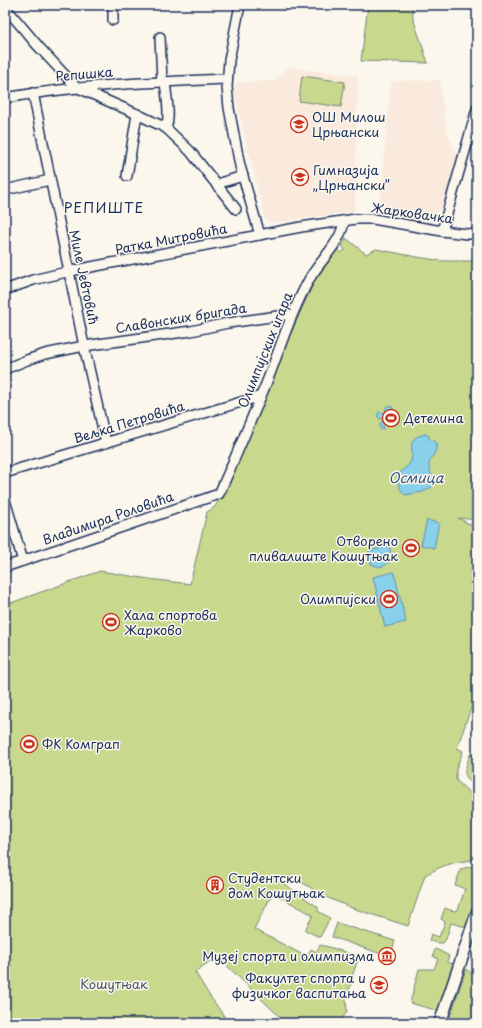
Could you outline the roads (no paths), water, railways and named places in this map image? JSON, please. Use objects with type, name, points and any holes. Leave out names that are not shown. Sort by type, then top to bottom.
[{"type":"main road","points":[[440,1023],[477,913]]},
{"type":"street","points":[[113,5],[113,20]]},
{"type":"street","points":[[240,5],[229,60],[227,87],[229,108],[242,176],[260,235]]},
{"type":"street","points":[[5,7],[38,46],[76,87],[166,128],[190,151],[236,209]]},
{"type":"street","points":[[160,38],[168,117],[166,128]]},
{"type":"street","name":"Репишка","points":[[5,98],[76,87],[164,81],[227,79]]},
{"type":"street","name":"Миле Јевтовић","points":[[33,93],[84,346],[106,443]]},
{"type":"street","points":[[442,231],[477,109]]},
{"type":"street","points":[[128,176],[137,114]]},
{"type":"street","points":[[217,186],[223,182],[242,176]]},
{"type":"street","points":[[5,190],[50,180]]},
{"type":"street","name":"Жарковачка","points":[[344,221],[373,219],[442,231],[477,234]]},
{"type":"street","name":"Ратка Митровића","points":[[5,290],[26,282],[69,271],[301,227],[344,221]]},
{"type":"street","name":"Олимпијских игара","points":[[219,494],[261,396],[292,314],[311,278],[339,237],[344,221]]},
{"type":"street","name":"Славонских бригада","points":[[5,369],[45,354],[84,346],[191,331],[228,323],[292,314]]},
{"type":"street","name":"Вељка Петровића","points":[[5,473],[261,396]]},
{"type":"street","name":"Владимира Роловића","points":[[5,567],[219,494]]},
{"type":"street","points":[[5,500],[23,561]]},
{"type":"water","name":"Детелина","points":[[388,406],[393,408],[392,414],[398,415],[399,421],[397,424],[393,425],[389,421],[386,421],[383,425],[384,429],[380,429],[380,424],[384,418],[380,419],[377,416],[379,412],[385,413],[386,407]]},
{"type":"water","name":"Осмица","points":[[426,434],[432,441],[435,441],[436,445],[435,452],[429,463],[433,486],[423,492],[405,495],[399,486],[398,475],[409,465],[411,461],[412,444],[415,438]]},
{"type":"water","points":[[427,520],[439,523],[434,548],[421,545]]},
{"type":"water","points":[[389,546],[392,559],[389,562],[384,566],[371,564],[369,551]]},
{"type":"water","name":"Олимпијски","points":[[394,572],[406,622],[385,627],[373,577]]},
{"type":"place","name":"ОШ Милош Црњански","points":[[299,124]]},
{"type":"place","name":"Гимназија „Црњански”","points":[[300,177]]},
{"type":"place","name":"Детелина","points":[[391,418]]},
{"type":"place","name":"Отворено пливалиште Кошутњак","points":[[411,548]]},
{"type":"place","name":"Олимпијски","points":[[389,599]]},
{"type":"place","name":"Хала спортова Жарково","points":[[111,622]]},
{"type":"place","name":"ФК Комграп","points":[[29,744]]},
{"type":"place","name":"Студентски дом Кошутњак","points":[[215,885]]},
{"type":"place","name":"Музеј спорта и олимпизма","points":[[387,956]]},
{"type":"place","name":"Факултет спорта и физичког васпитања","points":[[379,985]]},
{"type":"district","name":"РЕПИШТЕ","points":[[104,208]]},
{"type":"park label","name":"Кошутњак","points":[[114,984]]}]
